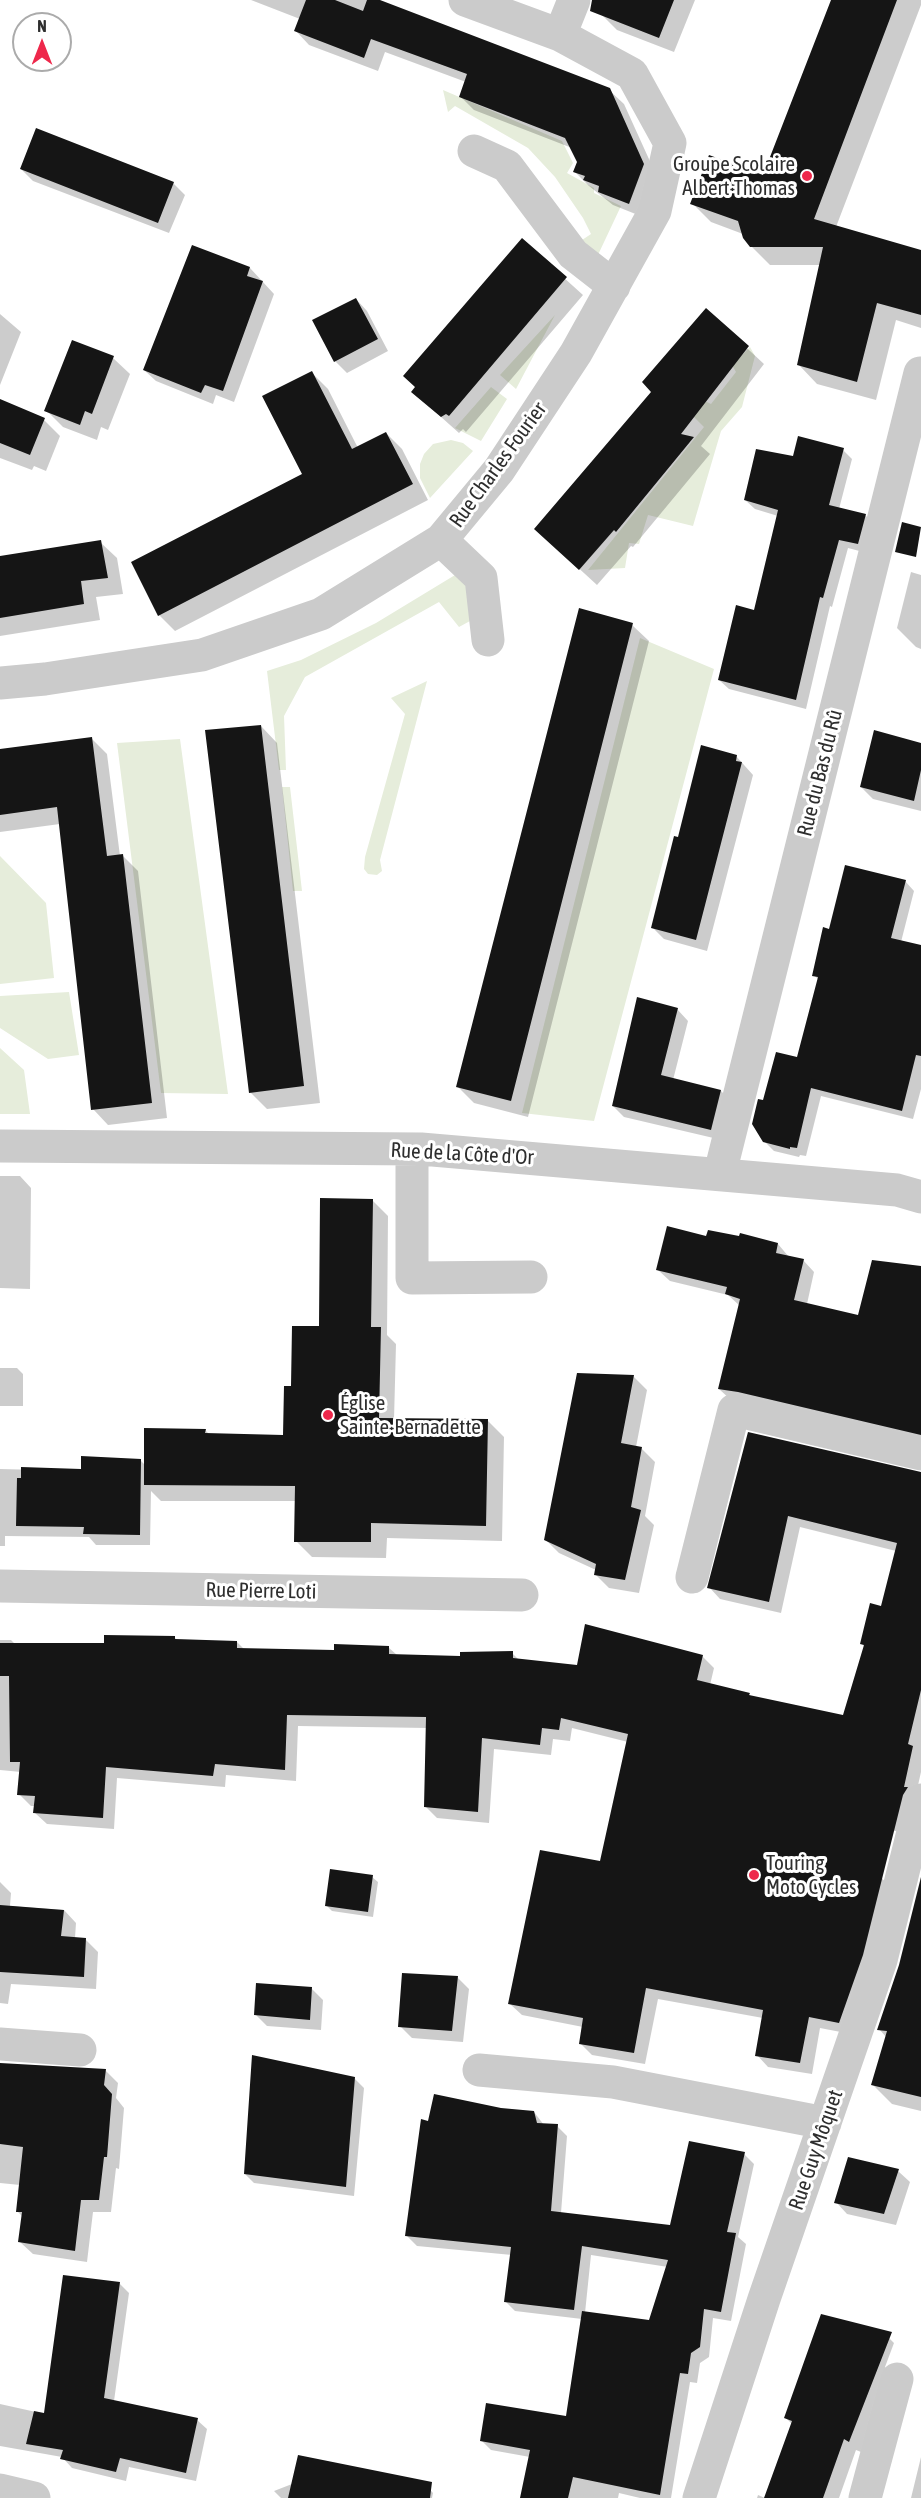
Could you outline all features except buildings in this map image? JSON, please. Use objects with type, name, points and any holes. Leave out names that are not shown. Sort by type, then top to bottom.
[{"type":"street","name":"Rue Charles Fourier","points":[[0,683],[45,679],[202,655],[321,614],[441,540],[499,470],[576,353],[655,211],[670,143],[632,74],[560,35],[465,0]]},
{"type":"street","points":[[560,35],[574,0]]},
{"type":"street","points":[[474,151],[507,166],[573,255],[614,286]]},
{"type":"street","name":"Rue du Bas du Rû","points":[[720,1173],[920,373]]},
{"type":"street","points":[[441,540],[481,578],[488,640]]},
{"type":"street","name":"Rue de la Côte d'Or","points":[[0,1146],[412,1149],[720,1173],[897,1190],[921,1197]]},
{"type":"street","points":[[412,1149],[412,1278],[531,1277]]},
{"type":"street","points":[[692,1577],[734,1410],[921,1454]]},
{"type":"street","name":"Rue Pierre Loti","points":[[0,1586],[522,1595]]},
{"type":"street","name":"Rue Guy Môquet","points":[[699,2498],[882,1960],[915,1852],[921,1800]]},
{"type":"street","points":[[0,2044],[80,2050]]},
{"type":"street","points":[[479,2070],[613,2082],[825,2123]]},
{"type":"street","points":[[866,2498],[897,2379]]},
{"type":"street","points":[[0,2490],[34,2498]]},
{"type":"green space","points":[[443,90],[562,141],[573,163],[567,173],[594,188],[594,193],[621,206],[597,257],[582,240],[591,234],[583,218],[555,177],[528,148],[455,106],[448,112]]},
{"type":"green space","points":[[555,315],[516,389],[500,375]]},
{"type":"green space","points":[[750,347],[755,356],[742,407],[721,431],[693,526],[648,515],[639,544],[629,543],[625,568],[588,570],[704,427],[691,414],[703,400],[711,404],[736,372],[732,365]]},
{"type":"green space","points":[[491,387],[507,399],[481,441],[455,428]]},
{"type":"green space","points":[[451,440],[463,443],[473,451],[430,498],[420,478],[420,464],[424,454],[433,444]]},
{"type":"green space","points":[[460,572],[471,586],[470,621],[459,627],[439,602],[305,677],[284,716],[286,770],[279,770],[267,671],[301,660],[376,623]]},
{"type":"green space","points":[[640,638],[714,669],[594,1121],[522,1113]]},
{"type":"green space","points":[[427,681],[380,860],[382,871],[377,875],[368,874],[364,869],[365,857],[405,714],[391,698]]},
{"type":"green space","points":[[180,739],[228,1094],[161,1093],[117,743]]},
{"type":"green space","points":[[282,787],[290,787],[302,891],[293,891]]},
{"type":"green space","points":[[0,856],[46,903],[54,978],[0,984]]},
{"type":"green space","points":[[69,992],[79,1055],[48,1059],[0,1028],[0,996]]},
{"type":"green space","points":[[0,1048],[24,1070],[30,1114],[0,1114]]},
{"type":"place","name":"Groupe Scolaire Albert-Thomas","points":[[807,176]]},
{"type":"place","name":"Église Sainte-Bernadette","points":[[328,1415]]},
{"type":"place","name":"Touring Moto Cycles","points":[[754,1875]]}]
